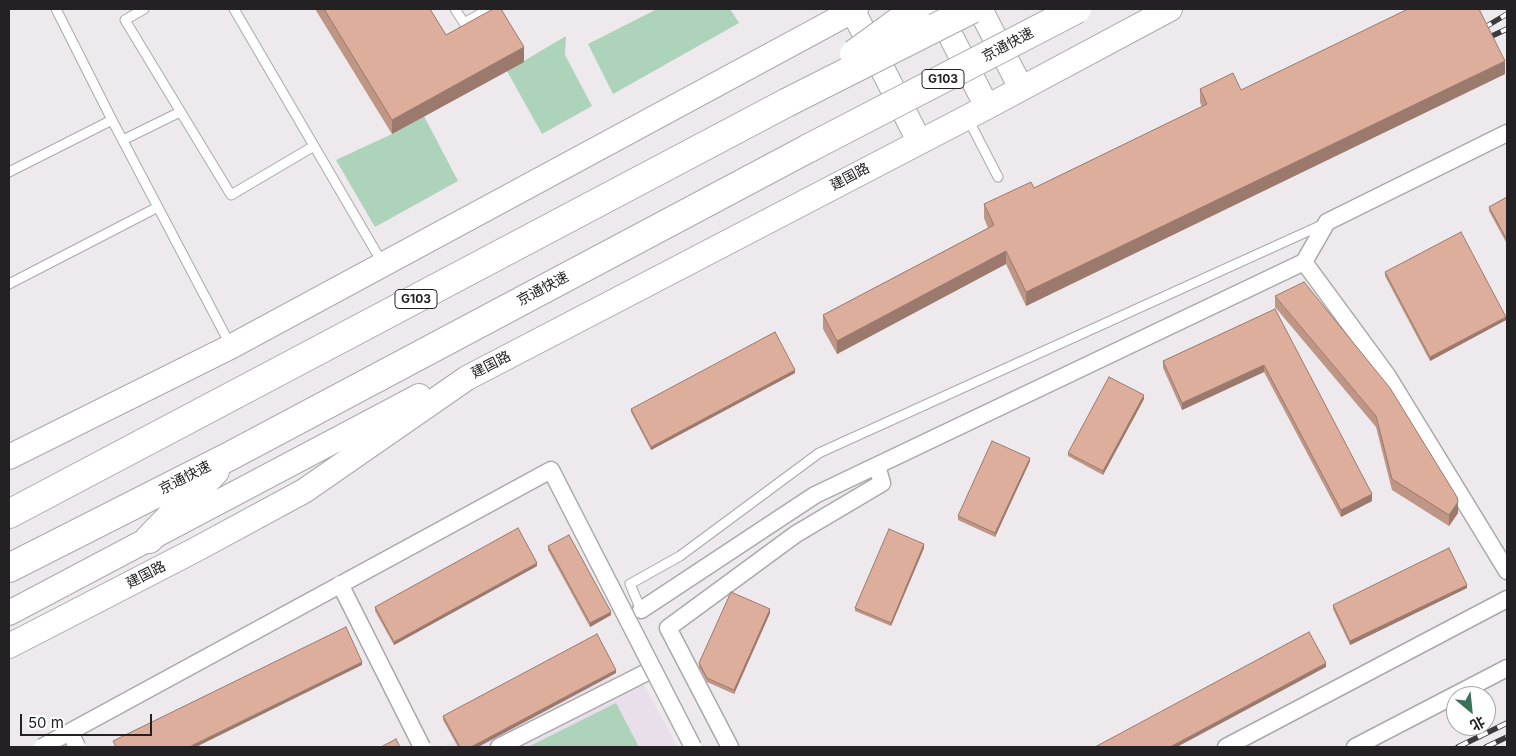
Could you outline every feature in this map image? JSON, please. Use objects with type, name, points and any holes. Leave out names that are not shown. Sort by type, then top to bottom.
[{"type":"highway","points":[[786,103],[916,9]]},
{"type":"highway","name":"G103","points":[[9,514],[786,103],[972,9]]},
{"type":"highway","name":"京通快速","points":[[9,568],[230,456],[808,148],[1077,9]]},
{"type":"highway","points":[[149,539],[230,456]]},
{"type":"highway","points":[[9,507],[45,495]]},
{"type":"main road","points":[[937,9],[977,112]]},
{"type":"main road","points":[[980,9],[1021,88],[1170,9]]},
{"type":"main road","points":[[9,458],[232,346],[855,10],[919,141]]},
{"type":"main road","name":"建国路","points":[[9,646],[195,550],[304,491],[467,378],[1021,88]]},
{"type":"main road","points":[[9,613],[424,393],[467,378]]},
{"type":"street","points":[[641,610],[815,495],[1304,262],[1327,222],[1507,133]]},
{"type":"street","points":[[1304,262],[1387,374],[1507,571]]},
{"type":"street","points":[[730,747],[668,628],[796,534],[882,483],[878,466]]},
{"type":"street","points":[[42,747],[551,470],[693,747]]},
{"type":"street","points":[[340,584],[422,747]]},
{"type":"street","points":[[1226,747],[1507,599]]},
{"type":"street","points":[[1355,747],[1507,668]]},
{"type":"street","points":[[499,747],[653,669]]},
{"type":"street","points":[[70,732],[77,747]]},
{"type":"lane","points":[[56,9],[112,120],[232,346]]},
{"type":"lane","points":[[144,9],[125,20],[231,195],[314,146]]},
{"type":"lane","points":[[234,9],[383,265]]},
{"type":"lane","points":[[455,9],[464,23],[488,9]]},
{"type":"lane","points":[[123,140],[180,112]]},
{"type":"lane","points":[[977,112],[998,177]]},
{"type":"lane","points":[[9,172],[112,120]]},
{"type":"lane","points":[[9,284],[158,207]]},
{"type":"lane","points":[[641,610],[630,584],[680,556],[819,453],[1327,222]]},
{"type":"shaded area","points":[[606,663],[622,695],[643,684],[678,747],[443,747]]},
{"type":"green space","points":[[657,9],[730,9],[739,23],[613,94],[588,44]]},
{"type":"green space","points":[[566,36],[565,55],[592,106],[542,134],[507,71]]},
{"type":"green space","points":[[424,116],[458,181],[375,227],[336,160],[392,134]]},
{"type":"green space","points":[[616,703],[639,747],[528,747]]},
{"type":"building","points":[[324,9],[430,9],[446,35],[493,9],[501,9],[524,47],[392,120]]},
{"type":"building","points":[[1408,9],[1479,9],[1505,61],[1026,292],[1006,251],[837,341],[823,315],[994,225],[984,204],[1031,182],[1034,188],[1207,104],[1200,89],[1233,73],[1241,90]]},
{"type":"building","points":[[1507,197],[1507,240],[1489,207]]},
{"type":"building","points":[[1461,232],[1506,317],[1430,357],[1385,272]]},
{"type":"building","points":[[1304,282],[1390,388],[1457,497],[1458,502],[1449,515],[1392,479],[1376,416],[1275,296]]},
{"type":"building","points":[[1275,309],[1372,494],[1341,510],[1264,365],[1182,403],[1163,361]]},
{"type":"building","points":[[775,332],[795,370],[651,447],[631,409]]},
{"type":"building","points":[[1109,377],[1144,395],[1103,471],[1068,453]]},
{"type":"building","points":[[992,441],[1030,458],[995,533],[958,516]]},
{"type":"building","points":[[518,528],[537,563],[394,642],[375,607]]},
{"type":"building","points":[[889,529],[924,544],[891,623],[855,608]]},
{"type":"building","points":[[569,535],[611,612],[590,623],[548,546]]},
{"type":"building","points":[[1449,548],[1467,585],[1350,641],[1333,605]]},
{"type":"building","points":[[731,592],[770,609],[734,690],[707,678],[699,663]]},
{"type":"building","points":[[346,627],[362,662],[189,747],[116,747],[113,741]]},
{"type":"building","points":[[1309,632],[1326,663],[1170,747],[1095,747]]},
{"type":"building","points":[[597,634],[616,670],[471,747],[460,747],[443,716]]},
{"type":"building","points":[[396,739],[400,747],[381,747]]},
{"type":"railway","points":[[1482,29],[1507,14]]},
{"type":"railway","points":[[1481,41],[1507,29]]},
{"type":"railway","points":[[1458,747],[1507,723]]},
{"type":"railway","points":[[1486,747],[1507,737]]}]
